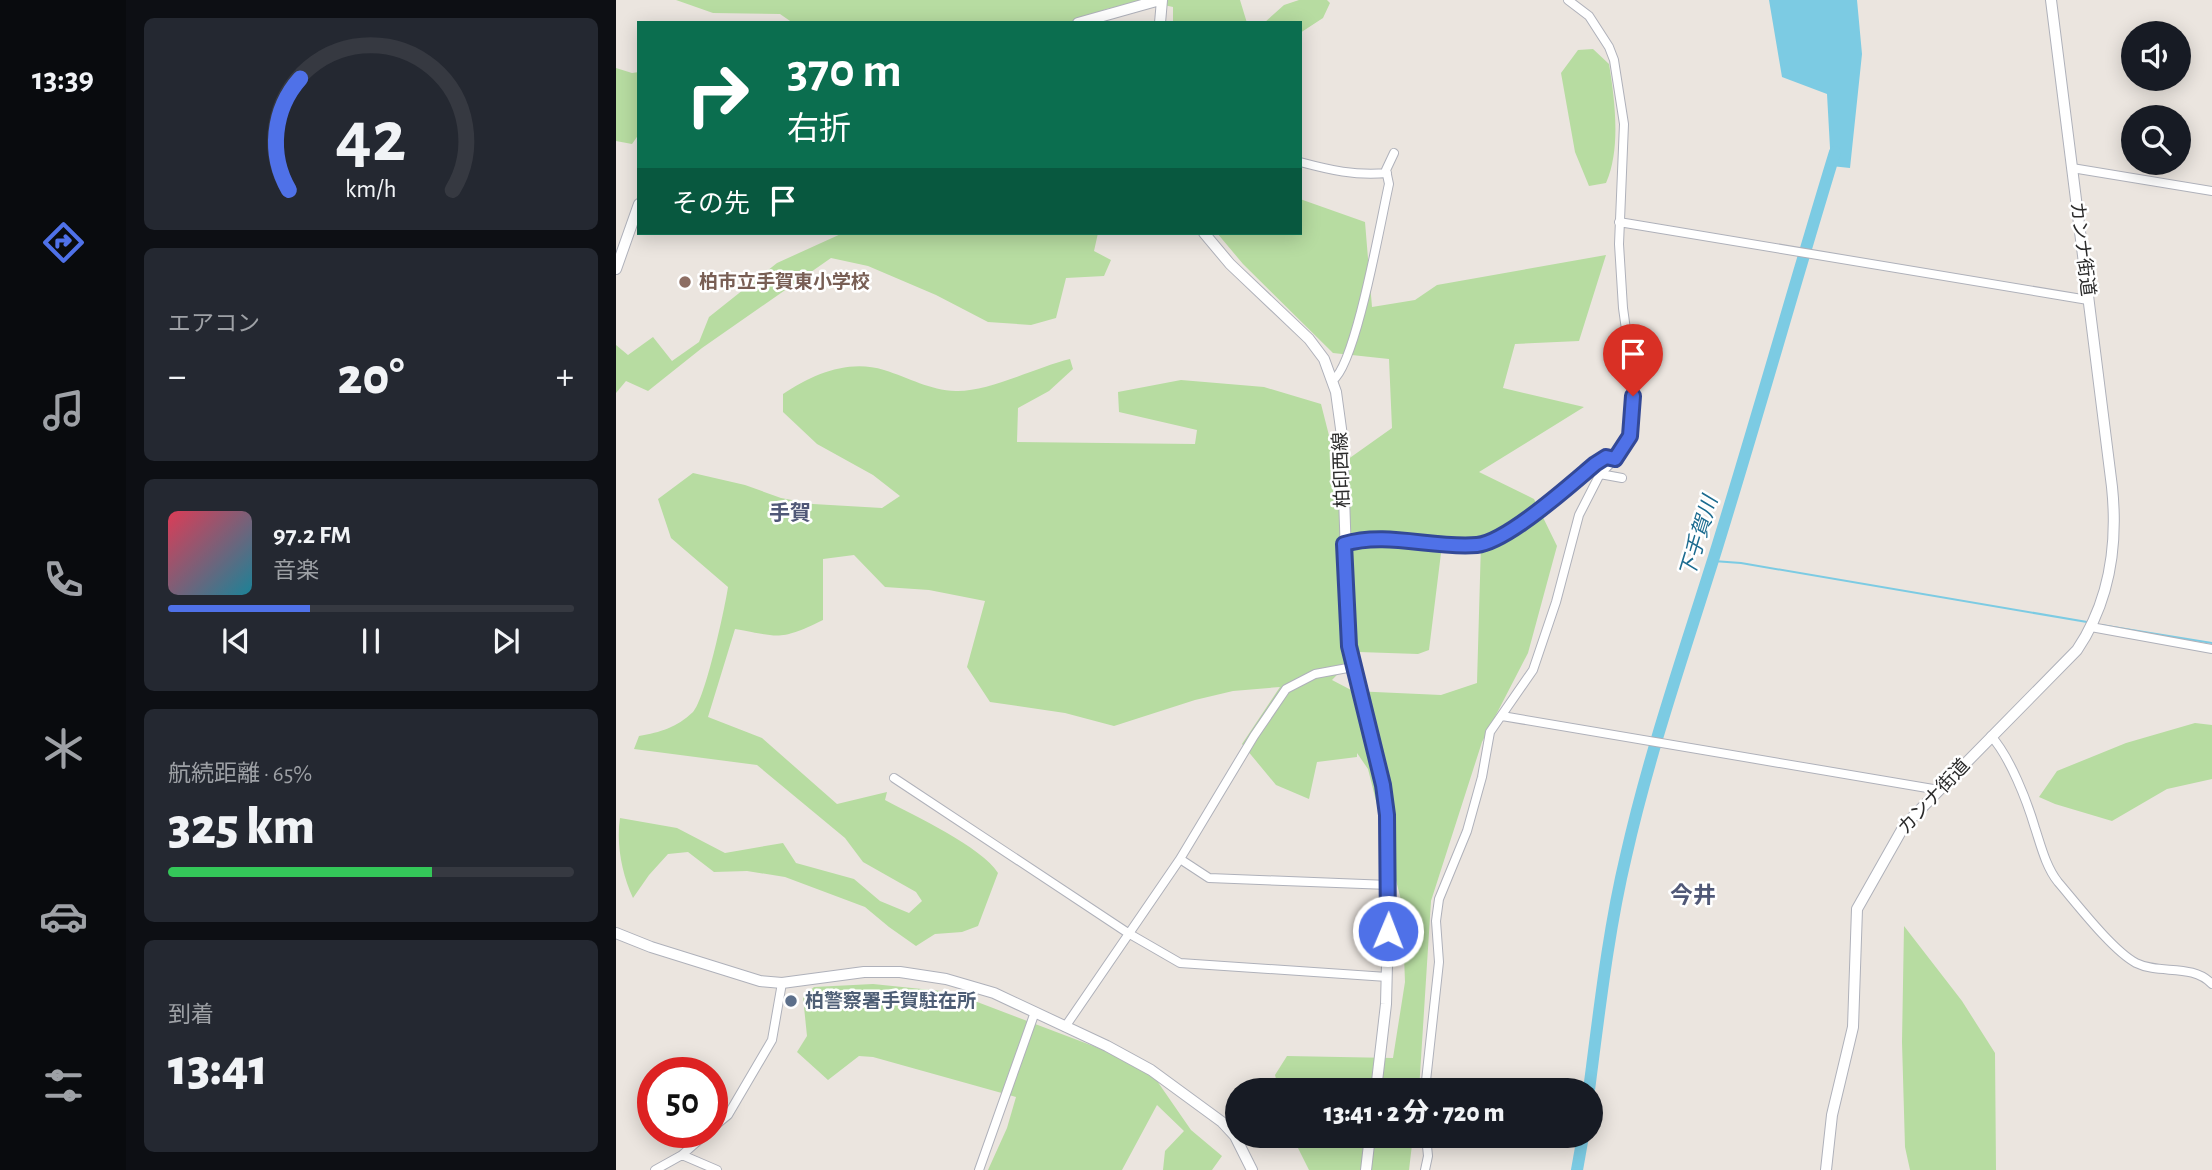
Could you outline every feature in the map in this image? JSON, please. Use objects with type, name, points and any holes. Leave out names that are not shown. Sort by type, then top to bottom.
[{"type":"street","points":[[1085,21],[1161,0],[1160,21]]},
{"type":"street","points":[[1427,1078],[1439,961],[1436,921],[1439,898],[1466,831],[1482,777],[1490,732],[1533,670],[1556,602],[1579,514],[1600,474],[1615,459],[1630,436],[1634,411],[1631,359],[1620,273],[1619,222],[1625,142],[1614,60],[1589,16],[1569,0]]},
{"type":"street","name":"カンナ街道","points":[[1826,1170],[1832,1115],[1853,1027],[1857,909],[1897,835],[1991,736],[2064,666],[2092,625],[2109,576],[2115,541],[2115,520],[2051,0]]},
{"type":"street","points":[[1333,380],[1342,371],[1354,337],[1389,184],[1387,173],[1394,152]]},
{"type":"street","points":[[1302,163],[1340,173],[1387,173]]},
{"type":"street","points":[[2072,168],[2212,191]]},
{"type":"street","points":[[616,269],[637,210]]},
{"type":"street","points":[[1619,222],[2088,300]]},
{"type":"street","name":"柏印西線","points":[[1206,235],[1224,257],[1309,340],[1324,359],[1333,380],[1342,436],[1349,646],[1383,785],[1389,885],[1387,976],[1377,1078]]},
{"type":"street","points":[[1344,544],[1377,540],[1485,544],[1501,538],[1606,457],[1615,459]]},
{"type":"street","points":[[1600,474],[1622,478]]},
{"type":"street","points":[[2092,625],[2212,649]]},
{"type":"street","points":[[1065,1027],[1180,859],[1254,736],[1286,689],[1315,674],[1353,667]]},
{"type":"street","points":[[1502,716],[1939,790]]},
{"type":"street","points":[[1991,736],[2001,750],[2029,809],[2050,869],[2087,914],[2122,952],[2137,964],[2195,973],[2212,984]]},
{"type":"street","points":[[894,778],[1128,933],[1180,963],[1387,976]]},
{"type":"street","points":[[1180,859],[1209,878],[1389,885]]},
{"type":"street","points":[[616,933],[748,978],[782,983],[863,972],[900,972],[973,986],[1035,1012],[1152,1070],[1222,1122],[1235,1136],[1252,1170]]},
{"type":"street","points":[[728,1115],[772,1040],[782,983]]},
{"type":"street","points":[[979,1170],[1035,1012]]},
{"type":"street","points":[[655,1170],[690,1148]]},
{"type":"street","points":[[1366,1170],[1369,1148]]},
{"type":"street","points":[[1425,1170],[1427,1148]]},
{"type":"street","points":[[682,1155],[707,1168],[717,1170]]},
{"type":"green space","points":[[676,0],[1240,0],[1246,21],[1173,21],[1173,7],[1145,1],[1106,9],[1076,21],[790,21],[780,14],[713,13]]},
{"type":"green space","points":[[1299,0],[1327,0],[1330,3],[1323,18],[1302,32],[1302,21],[1266,21],[1284,5]]},
{"type":"green space","points":[[1593,49],[1609,64],[1615,109],[1615,140],[1611,170],[1606,183],[1589,186],[1575,152],[1561,73],[1578,50]]},
{"type":"green space","points":[[616,68],[637,72],[637,137],[632,144],[616,141]]},
{"type":"green space","points":[[1302,200],[1365,222],[1372,307],[1415,300],[1437,285],[1606,255],[1579,341],[1515,344],[1503,388],[1584,407],[1479,472],[1534,499],[1557,546],[1528,653],[1482,742],[1431,901],[1420,1078],[1276,1078],[1275,1075],[1287,1056],[1393,1058],[1405,982],[1402,904],[1368,769],[1357,753],[1357,757],[1317,762],[1309,799],[1276,785],[1242,744],[1280,687],[1233,691],[1114,726],[1065,713],[990,702],[967,667],[985,601],[929,590],[885,587],[854,555],[823,559],[823,620],[780,635],[735,629],[708,717],[762,738],[837,804],[887,792],[885,800],[978,853],[998,873],[978,926],[962,932],[935,934],[916,946],[865,907],[785,877],[747,871],[714,872],[688,852],[668,854],[633,898],[621,859],[620,818],[677,828],[725,853],[783,843],[796,863],[854,879],[880,901],[909,913],[922,901],[916,892],[863,862],[845,838],[757,765],[634,749],[639,736],[674,726],[693,712],[698,704],[714,653],[728,587],[671,538],[658,499],[693,473],[745,485],[781,498],[813,504],[882,508],[900,496],[873,475],[817,444],[783,412],[783,394],[819,375],[845,367],[871,367],[928,386],[956,391],[983,388],[1070,359],[1073,369],[1049,391],[1018,408],[1017,442],[1195,444],[1197,430],[1119,412],[1118,392],[1181,380],[1264,387],[1321,404],[1337,467],[1392,428],[1389,359],[1333,353],[1243,264],[1219,235],[1302,235]],"holes":[[[1481,543],[1477,683],[1441,695],[1353,691],[1332,680],[1359,652],[1418,654],[1429,650],[1442,545]]]},
{"type":"green space","points":[[839,235],[1098,235],[1094,251],[1111,260],[1104,276],[1066,278],[1056,318],[1031,325],[988,322],[936,295],[868,266],[831,258],[702,348],[648,391],[626,381],[616,393],[616,345],[628,355],[653,337],[672,361],[699,342],[709,317],[777,263]]},
{"type":"green space","points":[[2195,723],[2212,725],[2212,779],[2167,789],[2112,821],[2039,797],[2057,771],[2126,743]]},
{"type":"green space","points":[[1904,926],[1962,1001],[1995,1053],[1996,1170],[1910,1170],[1905,1147],[1902,1042]]},
{"type":"green space","points":[[873,984],[951,992],[1117,1055],[1155,1078],[1191,1130],[1222,1156],[1212,1170],[1163,1170],[1165,1151],[1184,1131],[1157,1105],[1122,1170],[988,1170],[1007,1128],[1016,1097],[873,1057],[859,1056],[828,1080],[797,1052],[807,1036],[803,997],[814,987]]},
{"type":"green space","points":[[1298,1148],[1412,1148],[1409,1170],[1309,1170]]},
{"type":"water","points":[[1769,0],[1857,0],[1862,54],[1850,168],[1831,166],[1827,94],[1782,77]]},
{"type":"waterway","name":"下手賀川","points":[[1590,1078],[1609,943],[1635,818],[1835,152]]},
{"type":"waterway","points":[[1713,561],[1741,563],[2087,622]]},
{"type":"waterway","points":[[2101,625],[2212,643]]},
{"type":"waterway","name":"下手賀川","points":[[1577,1170],[1581,1148]]},
{"type":"place","name":"柏市立手賀東小学校","points":[[685,282]]},
{"type":"place","name":"柏警察署手賀駐在所","points":[[791,1001]]},
{"type":"district","name":"手賀","points":[[790,513]]},
{"type":"district","name":"今井","points":[[1693,896]]},
{"type":"route","points":[[1388,931],[1387,815],[1383,785],[1349,646],[1344,544],[1377,540],[1476,545],[1501,538],[1595,464],[1606,457],[1615,459],[1630,436],[1633,425],[1633,396]]}]
